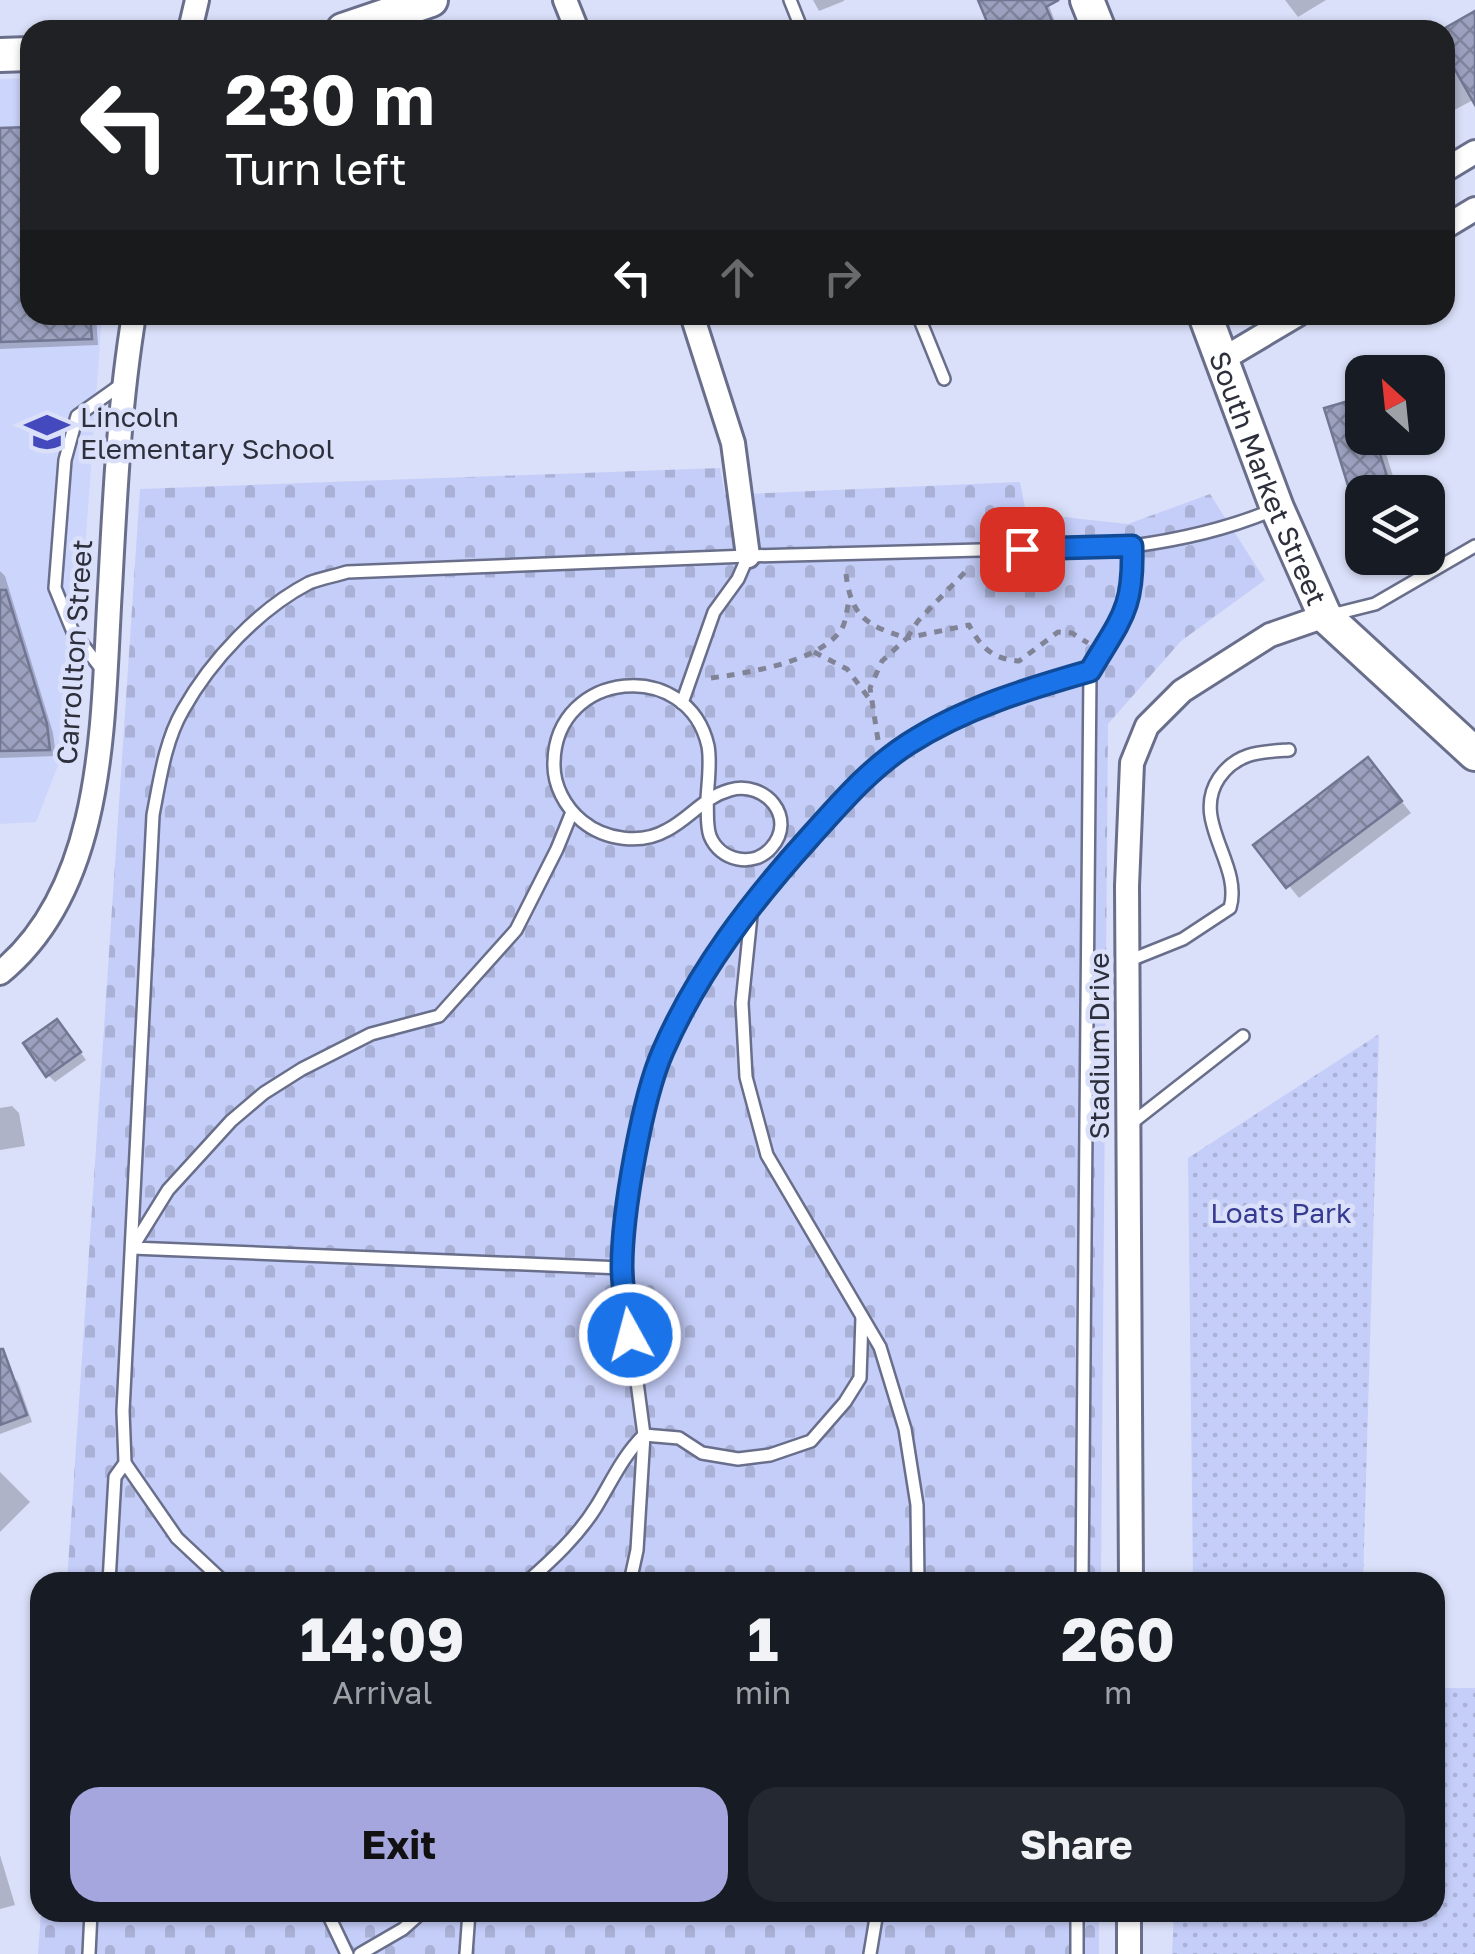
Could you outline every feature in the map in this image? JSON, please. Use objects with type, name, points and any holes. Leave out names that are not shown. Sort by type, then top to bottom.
[{"type":"main road","points":[[375,20],[431,0]]},
{"type":"main road","name":"South Market Street","points":[[1210,325],[1277,508],[1326,616],[1475,754]]},
{"type":"street","name":"Carrollton Street","points":[[2,971],[45,923],[74,866],[100,750],[122,384],[132,325]]},
{"type":"street","points":[[695,325],[733,443],[748,556]]},
{"type":"street","points":[[1222,359],[1279,325]]},
{"type":"street","name":"Stadium Drive","points":[[1132,1572],[1128,961],[1132,763],[1147,726],[1182,691],[1270,635],[1326,616]]},
{"type":"street","points":[[1128,1954],[1129,1922]]},
{"type":"lane","points":[[922,325],[944,379]]},
{"type":"lane","points":[[105,672],[73,632],[55,588],[65,460],[77,416],[122,384]]},
{"type":"lane","points":[[213,1572],[177,1538],[125,1463],[123,1411],[154,815],[164,758],[182,711],[210,670],[275,606],[312,582],[347,572],[1132,546],[1205,534],[1277,508]]},
{"type":"lane","points":[[1082,1572],[1090,671],[1126,614],[1134,581],[1132,546]]},
{"type":"lane","points":[[1326,616],[1376,604],[1475,546]]},
{"type":"lane","points":[[682,703],[714,612],[738,579],[748,556]]},
{"type":"lane","points":[[632,1572],[644,1435],[622,1268],[642,1127],[662,1053],[697,986],[752,901],[868,773],[908,744],[959,716],[1011,693],[1090,671]]},
{"type":"lane","points":[[682,703],[660,689],[635,684],[610,688],[586,698],[568,717],[556,740],[554,765],[559,790],[572,812],[591,828],[615,838],[640,839],[665,832],[707,799],[745,786],[760,790],[773,801],[780,816],[780,832],[773,847],[760,857],[728,857],[715,846],[708,832],[707,799],[708,746],[698,722],[682,703]]},
{"type":"lane","points":[[1128,961],[1183,939],[1230,908],[1235,892],[1208,810],[1212,789],[1236,760],[1251,753],[1290,750]]},
{"type":"lane","points":[[132,1248],[168,1190],[231,1121],[264,1093],[371,1034],[440,1016],[516,930],[558,849],[572,812]]},
{"type":"lane","points":[[773,847],[783,867]]},
{"type":"lane","points":[[752,901],[742,1003],[746,1077],[766,1155],[880,1347],[905,1429],[917,1505],[918,1572]]},
{"type":"lane","points":[[1128,1126],[1243,1036]]},
{"type":"lane","points":[[132,1248],[622,1268]]},
{"type":"lane","points":[[539,1572],[558,1556],[586,1520],[624,1455],[644,1435],[679,1438],[702,1452],[738,1459],[770,1456],[811,1441],[860,1378],[862,1313]]},
{"type":"lane","points":[[110,1572],[115,1477],[125,1463]]},
{"type":"lane","points":[[89,1954],[91,1922]]},
{"type":"lane","points":[[332,1922],[347,1954]]},
{"type":"lane","points":[[360,1954],[411,1922]]},
{"type":"lane","points":[[466,1954],[468,1922]]},
{"type":"lane","points":[[870,1954],[875,1922]]},
{"type":"lane","points":[[1076,1954],[1077,1922]]},
{"type":"path","points":[[884,762],[870,701],[870,688],[882,661],[986,550]]},
{"type":"path","points":[[688,682],[738,674],[814,652],[843,629],[848,600],[843,553]]},
{"type":"path","points":[[848,600],[855,611],[881,630],[907,638],[969,625],[988,652],[1003,660],[1020,661],[1058,632],[1072,634],[1101,652]]},
{"type":"path","points":[[814,652],[846,669],[870,701]]},
{"type":"shaded area","name":"Lincoln Elementary School","points":[[20,78],[20,325],[101,325],[72,729],[36,822],[0,824],[0,79]]},
{"type":"green space","points":[[720,468],[725,495],[1020,482],[1026,513],[1128,524],[1210,494],[1265,580],[1181,641],[1108,724],[1101,1572],[68,1572],[140,489]]},
{"type":"green space","name":"Loats Park","points":[[1379,1034],[1363,1572],[1193,1572],[1188,1158]]},
{"type":"green space","points":[[1445,1688],[1475,1688],[1475,1954],[1172,1954],[1174,1922],[1445,1922]]},
{"type":"green space","points":[[40,1922],[1099,1922],[1099,1954],[38,1954]]},
{"type":"building","points":[[978,0],[1059,0],[1046,7],[1052,20],[986,20]]},
{"type":"building","points":[[1475,11],[1475,105],[1455,70],[1455,22]]},
{"type":"building","points":[[20,127],[20,325],[91,325],[92,339],[0,342],[0,128]]},
{"type":"building","points":[[1345,402],[1345,455],[1380,455],[1387,475],[1345,476],[1324,408]]},
{"type":"building","points":[[0,590],[6,590],[47,724],[50,750],[0,751]]},
{"type":"building","points":[[1368,757],[1402,801],[1286,888],[1253,845]]},
{"type":"building","points":[[57,1019],[81,1052],[46,1077],[23,1043]]},
{"type":"building","points":[[0,1349],[27,1415],[0,1425]]},
{"type":"place","name":"Lincoln Elementary School","points":[[47,432]]},
{"type":"route","points":[[630,1335],[622,1268],[628,1205],[642,1127],[662,1053],[697,986],[752,901],[868,773],[908,744],[959,716],[1011,693],[1090,671],[1126,614],[1134,581],[1132,546],[1022,549]]}]
